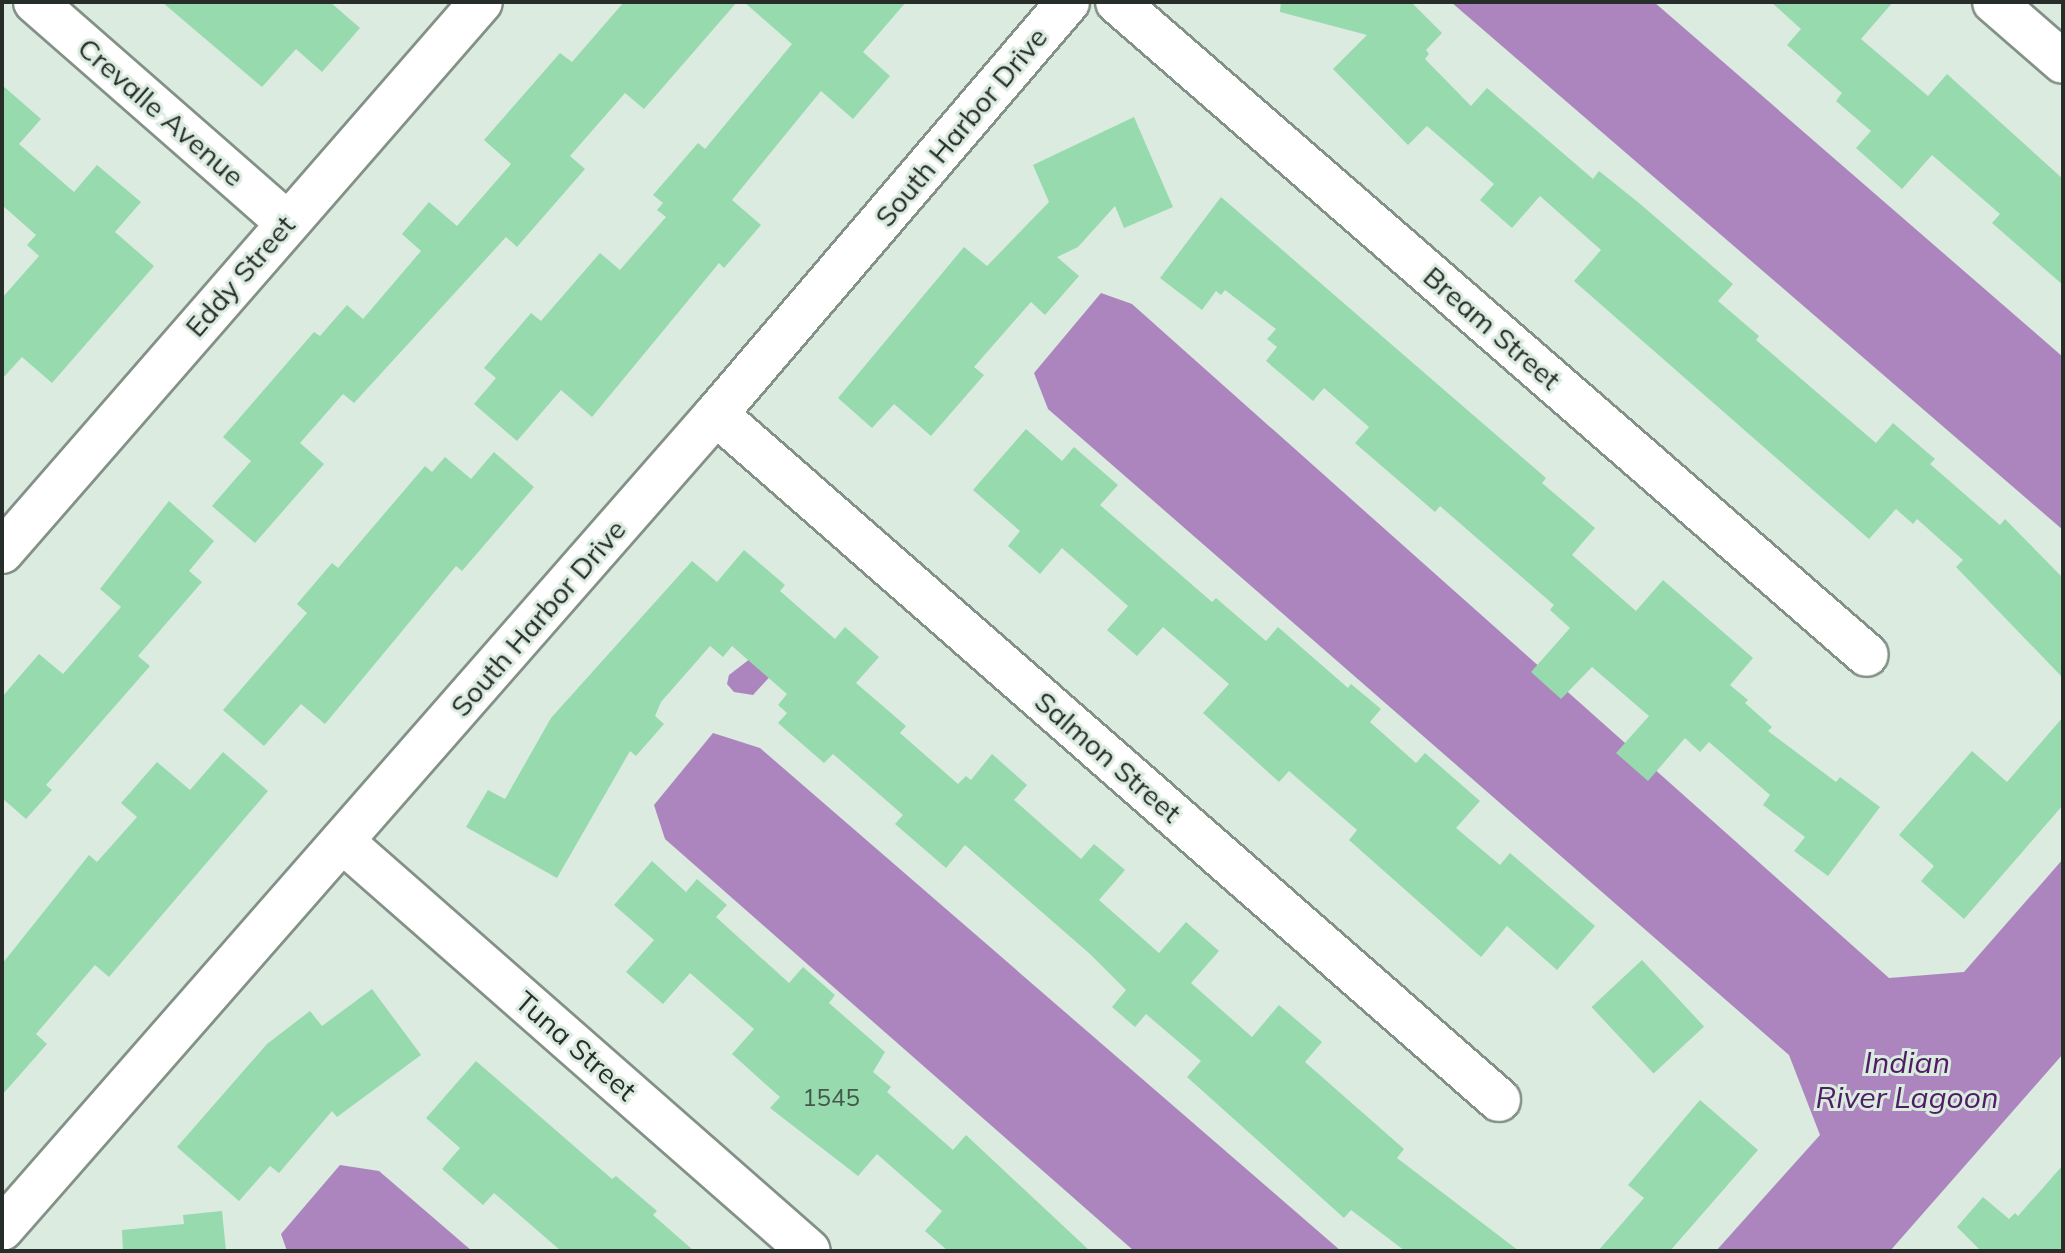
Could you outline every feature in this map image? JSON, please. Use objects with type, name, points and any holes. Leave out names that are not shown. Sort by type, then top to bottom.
[{"type":"street","name":"Crevalle Avenue","points":[[35,2],[286,222]]},
{"type":"street","name":"Eddy Street","points":[[2,552],[286,222],[481,2]]},
{"type":"street","name":"South Harbor Drive","points":[[2,1229],[716,414],[1068,2]]},
{"type":"street","name":"Bream Street","points":[[1117,2],[1867,655]]},
{"type":"street","points":[[1994,2],[2063,62]]},
{"type":"street","name":"Salmon Street","points":[[716,414],[1499,1100]]},
{"type":"street","name":"Tuna Street","points":[[342,841],[809,1251]]},
{"type":"water","points":[[1451,2],[1654,2],[2063,357],[2063,530]]},
{"type":"water","name":"Indian River Lagoon","points":[[1101,293],[1132,304],[1889,978],[1964,972],[2063,859],[2063,1054],[1890,1251],[1716,1251],[1820,1135],[1789,1055],[1048,409],[1034,373]]},
{"type":"water","points":[[755,655],[775,671],[753,695],[734,692],[727,684],[729,675]]},
{"type":"water","points":[[713,733],[760,748],[1341,1251],[1134,1251],[665,839],[654,805]]},
{"type":"water","points":[[340,1165],[379,1171],[472,1251],[287,1251],[281,1234]]},
{"type":"building","points":[[162,2],[330,2],[360,28],[322,72],[296,49],[262,87]]},
{"type":"building","points":[[624,2],[737,2],[644,109],[625,93],[570,156],[585,169],[517,247],[506,237],[354,403],[343,394],[300,443],[324,464],[255,543],[212,506],[251,461],[223,437],[314,332],[320,336],[347,305],[363,319],[421,251],[402,234],[429,202],[457,226],[511,164],[484,140],[560,53],[572,62]]},
{"type":"building","points":[[744,2],[906,2],[863,52],[890,76],[853,119],[821,91],[732,200],[761,225],[724,268],[719,263],[592,417],[561,390],[517,441],[474,404],[496,378],[484,368],[531,313],[541,321],[600,253],[620,270],[666,217],[657,210],[663,203],[653,195],[698,143],[705,149],[792,44]]},
{"type":"building","points":[[1281,2],[1411,2],[1442,33],[1426,50],[1429,54],[1425,59],[1471,106],[1487,88],[1593,179],[1599,171],[1733,284],[1718,301],[1759,336],[1756,340],[1876,443],[1893,423],[1935,459],[1930,464],[2000,525],[2005,519],[2063,578],[2063,678],[1956,567],[1963,560],[1917,519],[1913,524],[1896,509],[1869,539],[1574,281],[1601,250],[1540,196],[1512,228],[1480,200],[1494,184],[1427,126],[1408,145],[1333,69],[1367,35],[1280,12]]},
{"type":"building","points":[[1771,2],[1893,2],[1861,39],[1928,96],[1947,74],[2063,179],[2063,285],[1992,223],[2000,214],[1932,155],[1902,189],[1856,148],[1871,131],[1836,101],[1842,93],[1787,45],[1801,29]]},
{"type":"building","points":[[2,85],[41,119],[19,144],[74,192],[97,165],[141,202],[115,232],[154,266],[52,383],[22,357],[2,379],[2,298],[39,256],[27,245],[36,235],[2,205]]},
{"type":"building","points":[[1134,117],[1173,207],[1124,228],[1115,206],[1078,247],[1057,257],[1079,276],[1045,315],[1031,302],[974,367],[984,375],[931,436],[894,404],[872,428],[838,398],[964,247],[987,266],[1049,202],[1033,165]]},
{"type":"building","points":[[1221,197],[1546,478],[1542,483],[1595,528],[1572,555],[1636,611],[1663,580],[1753,658],[1730,685],[1772,727],[1768,731],[1836,782],[1840,777],[1880,807],[1828,876],[1794,851],[1805,837],[1763,805],[1770,795],[1709,742],[1700,752],[1685,738],[1648,781],[1616,753],[1649,716],[1592,667],[1561,699],[1531,672],[1570,628],[1550,610],[1554,605],[1440,506],[1435,512],[1355,443],[1369,427],[1324,388],[1313,401],[1266,361],[1277,347],[1267,339],[1276,329],[1225,290],[1221,295],[1216,291],[1202,310],[1160,278]]},
{"type":"building","points":[[1026,429],[1062,461],[1074,447],[1118,485],[1100,505],[1212,602],[1216,598],[1266,641],[1278,627],[1348,688],[1351,684],[1381,709],[1370,722],[1416,763],[1425,753],[1480,801],[1456,828],[1500,865],[1510,853],[1595,926],[1557,970],[1507,926],[1481,957],[1349,840],[1357,830],[1289,771],[1279,782],[1203,713],[1229,684],[1163,627],[1137,656],[1107,630],[1128,606],[1062,548],[1040,574],[1008,546],[1020,531],[973,490]]},
{"type":"building","points":[[494,452],[534,487],[462,571],[456,566],[325,724],[301,704],[264,746],[223,710],[307,613],[297,604],[332,563],[338,568],[425,466],[432,472],[445,457],[471,479]]},
{"type":"building","points":[[169,501],[214,541],[189,571],[202,582],[138,656],[150,666],[46,785],[52,790],[26,819],[2,798],[2,697],[39,654],[63,674],[121,607],[100,589]]},
{"type":"building","points":[[744,550],[785,585],[780,591],[835,639],[845,627],[879,657],[856,683],[906,726],[900,733],[958,784],[966,776],[971,780],[992,754],[1027,785],[1014,800],[1081,859],[1094,844],[1125,870],[1099,900],[1159,953],[1186,922],[1219,951],[1191,983],[1252,1037],[1279,1005],[1322,1042],[1305,1062],[1404,1149],[1397,1158],[1519,1251],[1405,1251],[1351,1210],[1344,1218],[1187,1077],[1201,1061],[1146,1014],[1135,1027],[1112,1007],[1126,990],[1090,954],[965,845],[946,868],[895,824],[903,815],[833,754],[824,763],[778,723],[787,713],[778,705],[787,694],[732,646],[723,657],[710,646],[661,702],[655,716],[664,724],[636,756],[630,751],[557,878],[466,827],[488,790],[505,799],[551,718],[692,561],[717,582]]},
{"type":"building","points":[[2063,717],[2063,805],[1964,919],[1921,881],[1934,866],[1899,835],[1972,751],[2007,782]]},
{"type":"building","points":[[223,752],[268,791],[109,977],[95,965],[36,1034],[47,1044],[2,1095],[2,964],[89,855],[97,862],[137,817],[121,803],[157,762],[190,790]]},
{"type":"building","points":[[652,861],[686,892],[697,879],[727,905],[716,917],[789,983],[803,967],[835,995],[829,1003],[885,1052],[873,1072],[891,1087],[887,1092],[953,1150],[966,1135],[1090,1251],[948,1251],[925,1231],[942,1211],[877,1154],[858,1176],[770,1108],[780,1097],[732,1054],[754,1029],[690,973],[663,1004],[626,972],[654,940],[614,905]]},
{"type":"building","points":[[1642,960],[1704,1027],[1654,1074],[1592,1007]]},
{"type":"building","points":[[372,989],[421,1055],[337,1117],[332,1111],[279,1173],[270,1166],[239,1201],[177,1147],[267,1044],[310,1011],[322,1026]]},
{"type":"building","points":[[476,1061],[612,1179],[616,1176],[657,1211],[653,1215],[694,1251],[561,1251],[494,1193],[483,1205],[442,1169],[460,1148],[426,1118]]},
{"type":"building","points":[[1700,1100],[1758,1150],[1670,1251],[1598,1251],[1644,1198],[1628,1185]]},
{"type":"building","points":[[2063,1165],[2063,1251],[1981,1251],[1957,1227],[1983,1197],[2009,1219],[2015,1213],[2018,1216]]},
{"type":"building","points":[[222,1211],[226,1251],[123,1251],[122,1230],[184,1224],[183,1215]]}]
